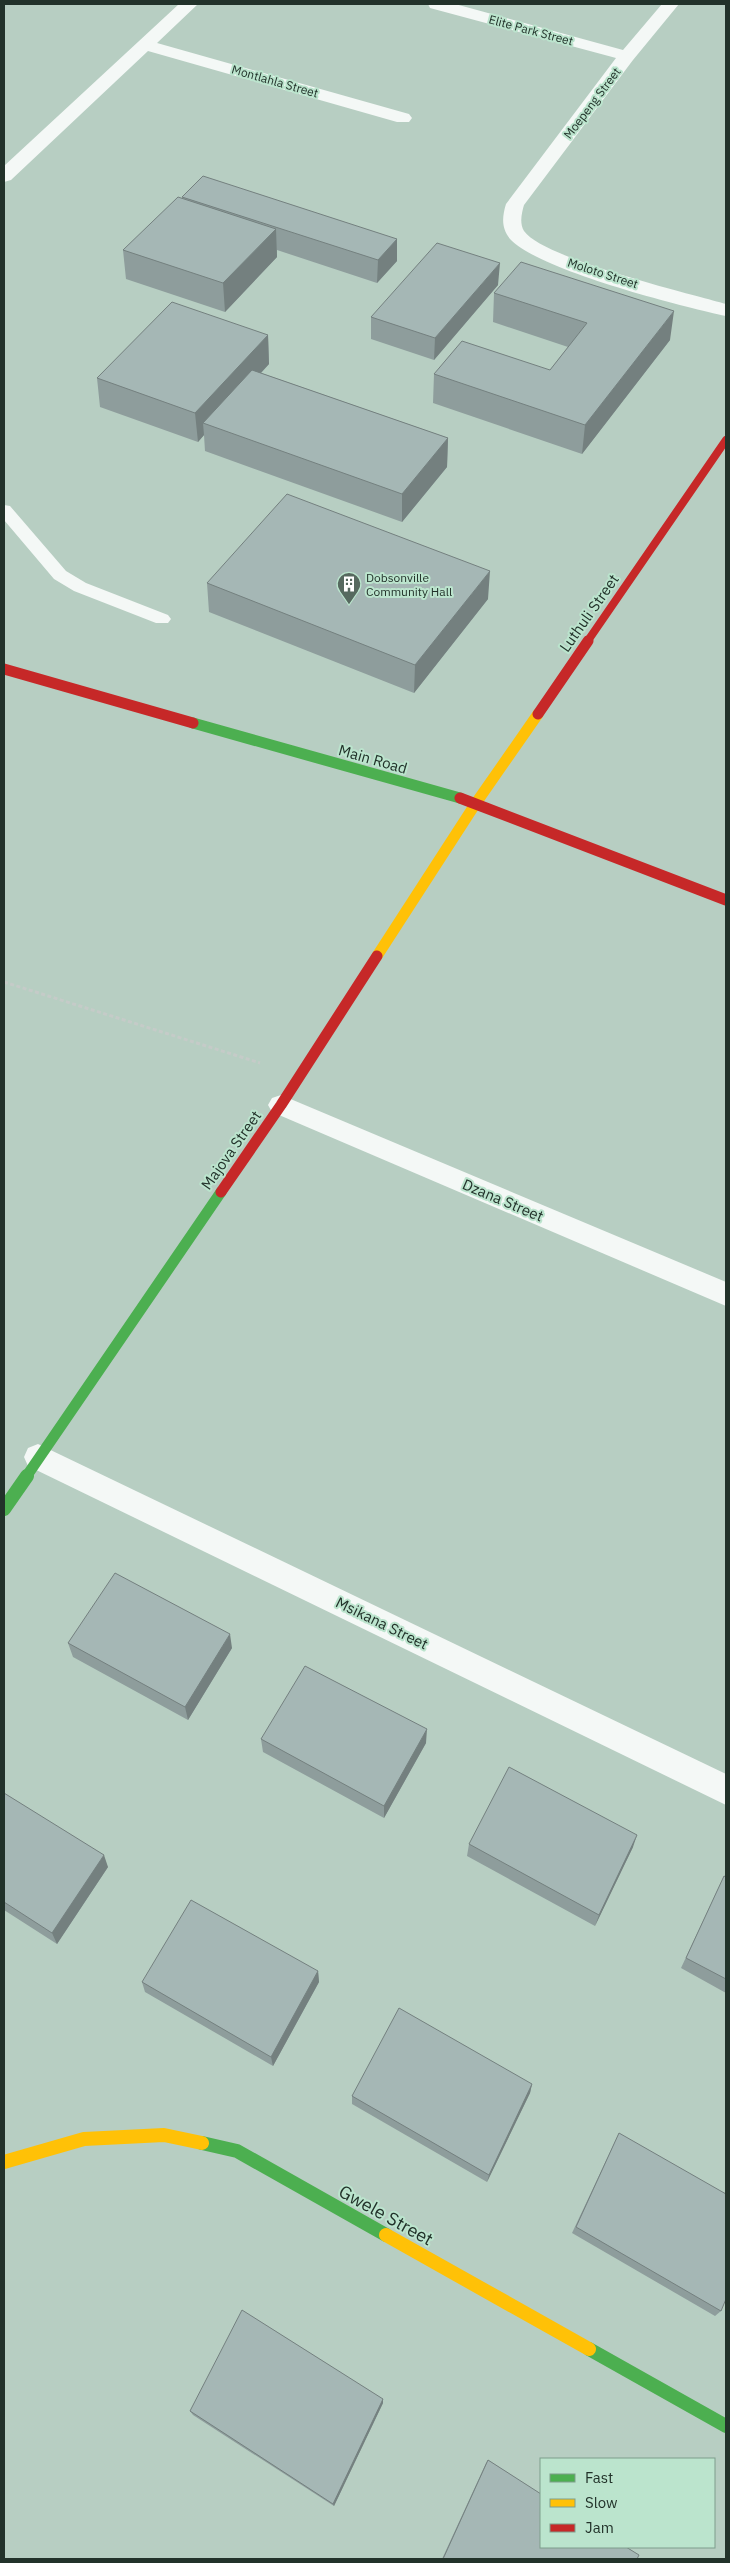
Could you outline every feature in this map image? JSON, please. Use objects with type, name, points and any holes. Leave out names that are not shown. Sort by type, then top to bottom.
[{"type":"street","points":[[4,176],[189,4]]},
{"type":"street","name":"Elite Park Street","points":[[436,4],[627,56]]},
{"type":"street","name":"Moepeng Street","points":[[515,204],[627,56],[671,4]]},
{"type":"street","name":"Montlahla Street","points":[[146,45],[403,118]]},
{"type":"street","name":"Moloto Street","points":[[515,204],[510,220],[517,234],[535,248],[587,269],[726,310]]},
{"type":"street","name":"Luthuli Street","points":[[476,803],[726,440]]},
{"type":"street","name":"Main Road","points":[[4,669],[476,803],[726,900]]},
{"type":"street","name":"Majova Street","points":[[4,1509],[281,1105],[476,803]]},
{"type":"street","name":"Dzana Street","points":[[281,1105],[726,1294]]},
{"type":"street","name":"Msikana Street","points":[[38,1457],[726,1790]]},
{"type":"street","name":"Gwele Street","points":[[4,2162],[84,2139],[164,2136],[237,2152],[726,2426]]},
{"type":"lane","points":[[4,510],[60,575],[80,587],[162,619]]},
{"type":"path","points":[[4,982],[299,1076]]},
{"type":"building","points":[[203,176],[397,239],[378,260],[182,197]]},
{"type":"building","points":[[178,197],[276,229],[223,283],[123,250]]},
{"type":"building","points":[[437,243],[500,263],[435,338],[371,317]]},
{"type":"building","points":[[521,262],[674,311],[585,425],[434,374],[462,341],[550,370],[587,323],[494,293]]},
{"type":"building","points":[[172,302],[268,335],[195,413],[97,378]]},
{"type":"building","points":[[252,370],[448,438],[402,494],[203,423]]},
{"type":"building","name":"Dobsonville Community Hall","points":[[287,494],[490,571],[415,665],[207,583]]},
{"type":"building","points":[[115,1573],[230,1634],[185,1707],[68,1643]]},
{"type":"building","points":[[305,1666],[427,1729],[384,1806],[261,1739]]},
{"type":"building","points":[[509,1767],[637,1835],[599,1915],[469,1844]]},
{"type":"building","points":[[4,1793],[104,1855],[52,1933],[4,1902]]},
{"type":"building","points":[[724,1876],[726,1877],[726,1979],[686,1958]]},
{"type":"building","points":[[191,1900],[318,1971],[271,2057],[142,1982]]},
{"type":"building","points":[[399,2008],[532,2084],[489,2175],[352,2096]]},
{"type":"building","points":[[619,2133],[726,2194],[726,2299],[721,2311],[576,2227]]},
{"type":"building","points":[[242,2310],[383,2399],[333,2504],[190,2411]]},
{"type":"building","points":[[488,2460],[540,2493],[540,2548],[628,2548],[639,2555],[637,2559],[443,2559]]},
{"type":"traffic: fast","points":[[193,723],[460,798]]},
{"type":"traffic: fast","points":[[4,1509],[221,1192]]},
{"type":"traffic: fast","points":[[202,2143],[237,2151],[386,2235]]},
{"type":"traffic: fast","points":[[589,2349],[726,2426]]},
{"type":"traffic: slow","points":[[377,956],[476,803],[538,714]]},
{"type":"traffic: slow","points":[[4,2162],[84,2139],[164,2135],[202,2143]]},
{"type":"traffic: slow","points":[[386,2235],[589,2349]]},
{"type":"traffic: jam","points":[[538,714],[726,440]]},
{"type":"traffic: jam","points":[[4,669],[193,723]]},
{"type":"traffic: jam","points":[[460,798],[726,900]]},
{"type":"traffic: jam","points":[[221,1192],[281,1105],[377,956]]},
{"type":"place","name":"Dobsonville Community Hall","points":[[349,605]]}]
